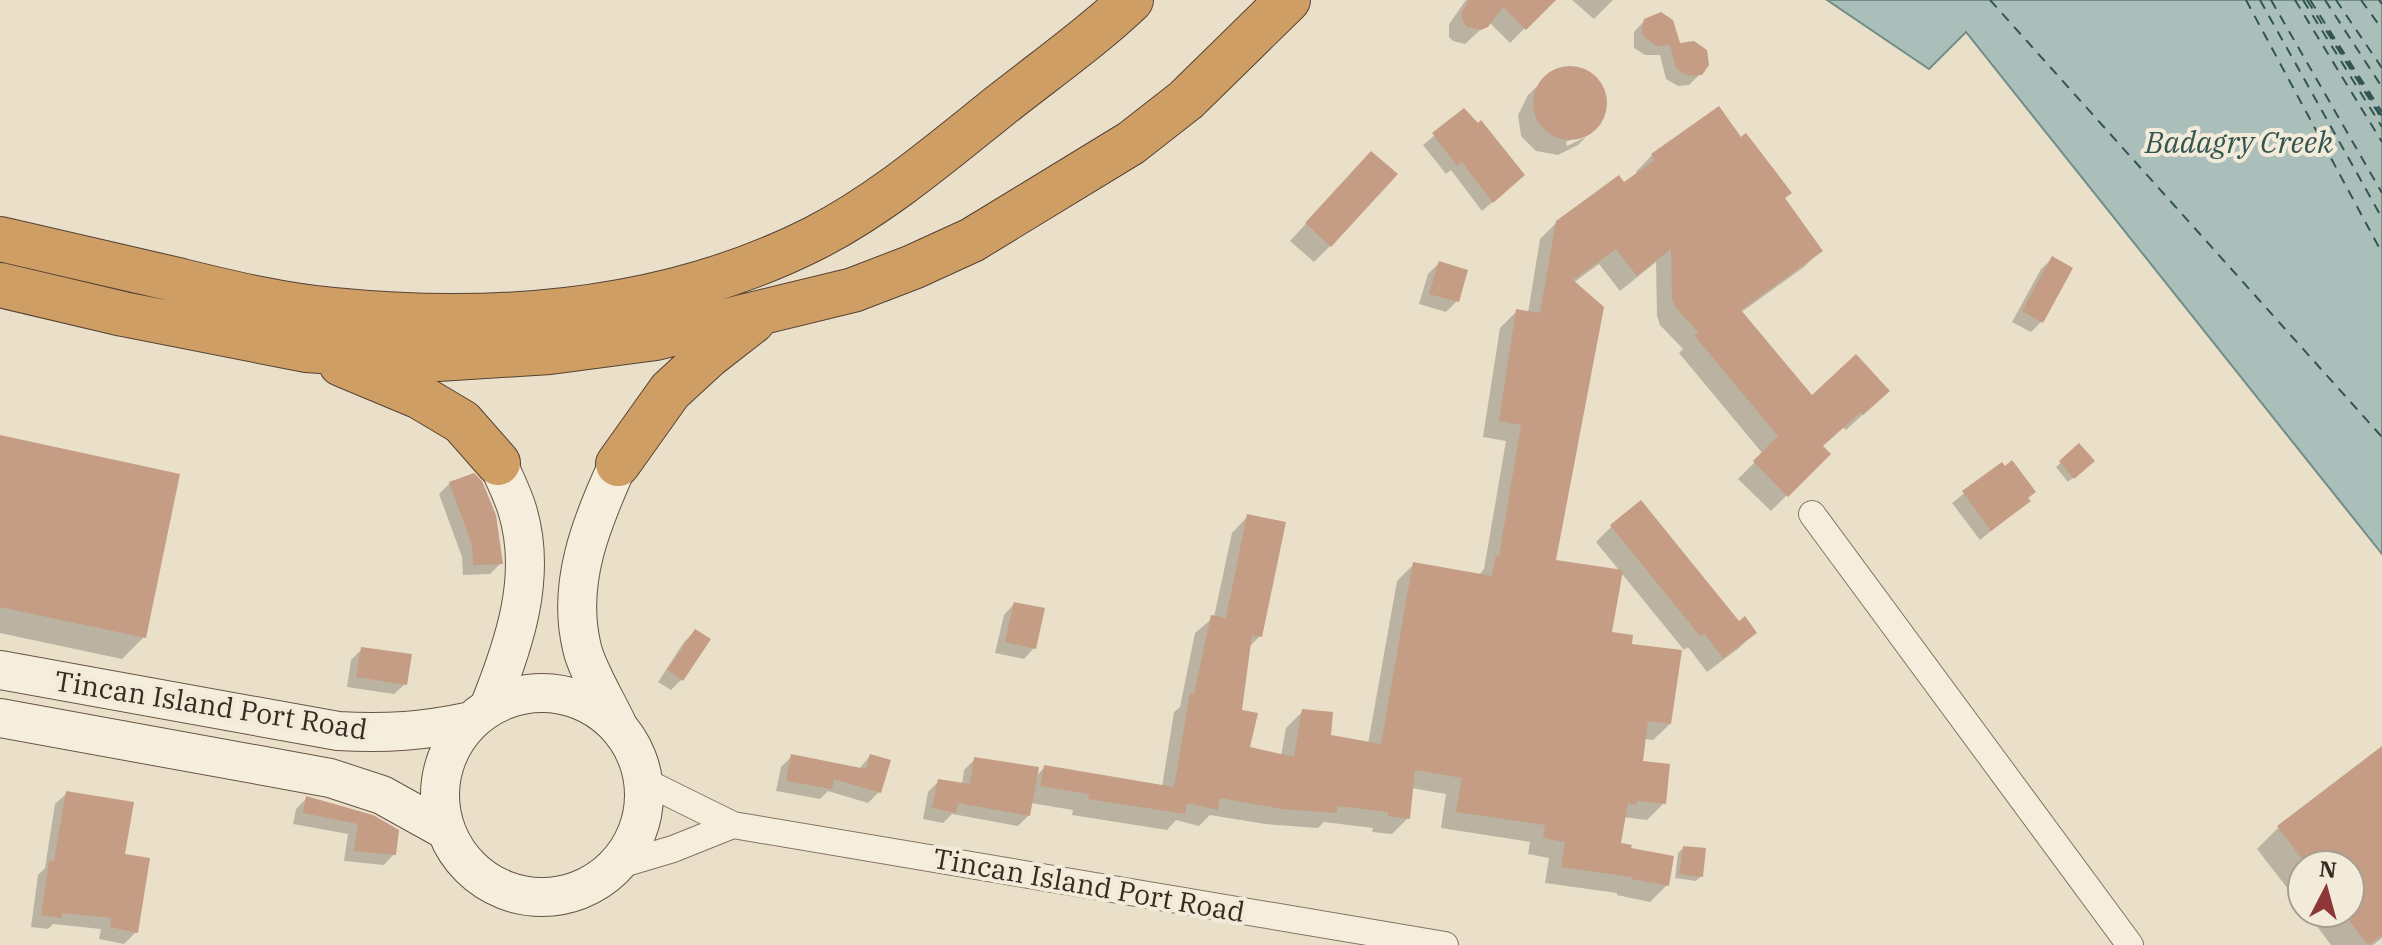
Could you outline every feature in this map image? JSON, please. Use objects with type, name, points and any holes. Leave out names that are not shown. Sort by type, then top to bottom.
[{"type":"highway","points":[[0,239],[254,298],[331,310],[425,316],[523,313],[602,306],[669,293],[744,269],[816,237],[886,195],[1131,0]]},
{"type":"highway","points":[[0,285],[123,314],[306,350],[438,359],[550,352],[656,338],[853,290],[972,240],[1131,143],[1186,100],[1288,0]]},
{"type":"highway","points":[[618,464],[670,391],[708,356],[764,313]]},
{"type":"highway","points":[[306,350],[420,397],[462,422],[498,463]]},
{"type":"street","points":[[498,463],[518,510],[524,555],[522,612],[508,659],[480,714],[448,753],[442,772],[440,811],[445,830],[458,854],[474,872],[502,889],[536,897],[571,893],[587,887],[616,866],[673,849],[733,825]]},
{"type":"street","points":[[616,866],[637,835],[645,799],[644,781],[635,753],[582,649],[577,592],[584,547],[618,464]]},
{"type":"street","points":[[1812,514],[2130,945]]},
{"type":"street","name":"Tincan Island Port Road","points":[[0,670],[338,731],[383,734],[422,731],[480,714]]},
{"type":"street","points":[[480,714],[528,693],[568,696],[605,714],[620,728]]},
{"type":"street","name":"Tincan Island Port Road","points":[[0,718],[330,778],[382,795],[445,830]]},
{"type":"street","name":"Tincan Island Port Road","points":[[644,781],[733,825],[1445,945]]},
{"type":"water","name":"Badagry Creek","points":[[1827,0],[2382,0],[2382,554],[1966,32],[1929,69]]},
{"type":"building","points":[[1469,0],[1556,0],[1526,30],[1503,7],[1488,27],[1481,30],[1467,27],[1463,21],[1461,14]]},
{"type":"building","points":[[1661,12],[1673,20],[1680,43],[1694,41],[1707,50],[1709,65],[1702,75],[1682,73],[1676,68],[1670,45],[1656,46],[1644,37],[1644,19]]},
{"type":"building","points":[[1570,66],[1584,69],[1596,77],[1604,89],[1607,103],[1604,117],[1596,129],[1584,137],[1570,140],[1556,137],[1544,129],[1536,117],[1533,103],[1536,89],[1544,77],[1556,69]]},
{"type":"building","points":[[1719,106],[1741,137],[1746,133],[1792,193],[1785,198],[1823,251],[1741,310],[1812,395],[1856,354],[1890,391],[1823,446],[1831,454],[1788,497],[1753,461],[1778,436],[1694,335],[1699,333],[1676,308],[1672,299],[1671,249],[1637,276],[1616,249],[1573,280],[1604,307],[1556,560],[1623,570],[1612,632],[1633,635],[1632,644],[1682,650],[1671,724],[1648,721],[1643,761],[1670,764],[1666,804],[1628,803],[1621,843],[1632,845],[1631,848],[1674,856],[1669,886],[1632,877],[1561,867],[1565,842],[1543,838],[1545,825],[1456,812],[1462,778],[1415,770],[1410,819],[1388,816],[1388,812],[1337,806],[1337,813],[1282,809],[1220,798],[1218,810],[1187,803],[1185,814],[1088,799],[1089,794],[1040,786],[1044,765],[1174,787],[1190,693],[1194,694],[1211,615],[1226,618],[1247,514],[1286,522],[1262,637],[1252,635],[1242,710],[1258,713],[1250,747],[1294,757],[1302,709],[1333,712],[1331,735],[1381,744],[1413,562],[1492,576],[1496,555],[1499,556],[1521,425],[1499,421],[1516,309],[1540,313],[1556,221],[1619,175],[1624,182],[1655,160],[1651,154]]},
{"type":"building","points":[[1464,108],[1478,123],[1481,120],[1525,175],[1493,203],[1462,162],[1457,166],[1432,133]]},
{"type":"building","points":[[1371,151],[1398,174],[1331,247],[1305,223]]},
{"type":"building","points":[[2052,256],[2073,268],[2043,323],[2022,311]]},
{"type":"building","points":[[1439,261],[1468,270],[1459,302],[1429,294]]},
{"type":"building","points":[[0,435],[180,474],[146,638],[0,607]]},
{"type":"building","points":[[2079,443],[2095,461],[2074,479],[2059,461]]},
{"type":"building","points":[[2012,460],[2036,492],[2028,498],[2031,501],[1991,531],[1962,491],[2002,462],[2005,466]]},
{"type":"building","points":[[474,473],[482,481],[496,515],[503,564],[473,565],[472,545],[449,482]]},
{"type":"building","points":[[1641,500],[1739,621],[1745,616],[1757,633],[1723,658],[1704,633],[1700,636],[1610,525]]},
{"type":"building","points":[[1014,602],[1045,608],[1036,649],[1005,642]]},
{"type":"building","points":[[695,629],[711,639],[683,681],[667,670]]},
{"type":"building","points":[[361,647],[412,654],[407,685],[356,677]]},
{"type":"building","points":[[2382,746],[2382,936],[2368,945],[2355,929],[2366,929],[2366,849],[2295,849],[2277,826]]},
{"type":"building","points":[[791,754],[866,769],[870,754],[891,760],[881,793],[834,779],[832,789],[786,781]]},
{"type":"building","points":[[974,757],[1039,767],[1030,816],[958,803],[956,813],[932,808],[938,779],[970,784]]},
{"type":"building","points":[[66,791],[134,802],[125,854],[150,858],[138,933],[110,927],[111,918],[62,913],[62,918],[41,915],[49,861],[54,861]]},
{"type":"building","points":[[306,796],[373,815],[399,830],[396,855],[354,851],[358,824],[303,813]]},
{"type":"building","points":[[1683,846],[1706,848],[1703,877],[1679,874]]},
{"type":"ferry route","points":[[1990,0],[2382,437]]},
{"type":"ferry route","points":[[2246,0],[2382,253]]},
{"type":"ferry route","points":[[2260,0],[2382,218]]},
{"type":"ferry route","points":[[2271,0],[2382,193]]},
{"type":"ferry route","points":[[2295,0],[2382,142]]},
{"type":"ferry route","points":[[2303,0],[2382,127]]},
{"type":"ferry route","points":[[2307,0],[2382,119]]},
{"type":"ferry route","points":[[2310,0],[2382,112]]},
{"type":"ferry route","points":[[2325,0],[2382,87]]},
{"type":"ferry route","points":[[2336,0],[2382,68]]},
{"type":"ferry route","points":[[2361,0],[2382,29]]},
{"type":"ferry route","points":[[2379,0],[2382,4]]},
{"type":"ferry route","points":[[2328,31],[2382,116]]}]
